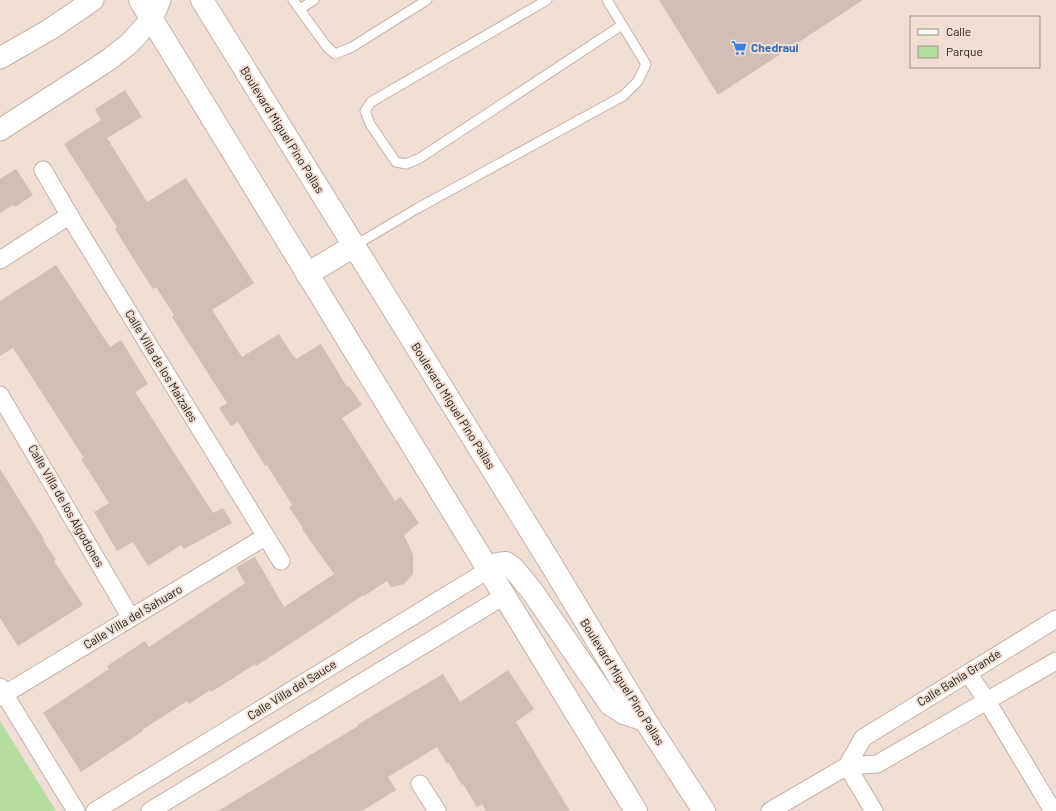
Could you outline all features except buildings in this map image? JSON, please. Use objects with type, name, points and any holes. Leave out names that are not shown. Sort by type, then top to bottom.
[{"type":"main road","points":[[140,0],[156,10],[307,274],[636,811]]},
{"type":"main road","name":"Boulevard Miguel Pino Pallas","points":[[202,0],[551,564],[645,720],[704,811]]},
{"type":"main road","points":[[307,274],[354,246]]},
{"type":"main road","points":[[488,570],[498,564],[506,564],[514,569],[536,596],[610,704],[624,713],[645,720]]},
{"type":"street","points":[[0,58],[49,30],[93,0]]},
{"type":"street","points":[[0,130],[107,62],[130,43],[156,10]]},
{"type":"street","name":"Calle Villa de los Maizales","points":[[43,170],[281,562]]},
{"type":"street","points":[[0,260],[70,215]]},
{"type":"street","name":"Calle Villa de los Algodones","points":[[0,395],[131,618]]},
{"type":"street","name":"Calle Villa del Sahuaro","points":[[1,693],[131,618],[265,537]]},
{"type":"street","name":"Calle Villa del Sauce","points":[[95,811],[488,570]]},
{"type":"street","points":[[150,811],[504,596]]},
{"type":"street","name":"Calle Bahía Grande","points":[[847,766],[863,738],[1056,619]]},
{"type":"street","points":[[770,811],[847,766],[877,764],[1056,661]]},
{"type":"street","points":[[968,673],[988,701],[1053,811]]},
{"type":"street","points":[[1,693],[76,811]]},
{"type":"street","points":[[847,766],[874,811]]},
{"type":"street","points":[[420,784],[437,811]]},
{"type":"lane","points":[[293,0],[327,47],[335,54],[352,47],[427,0]]},
{"type":"lane","points":[[300,9],[314,0]]},
{"type":"lane","points":[[547,0],[371,102],[365,112],[370,124],[396,162],[406,164],[420,158],[622,25]]},
{"type":"lane","points":[[354,246],[418,208],[624,96],[638,81],[646,64],[608,0]]},
{"type":"green space","points":[[0,721],[56,811],[0,811]]},
{"type":"place","name":"Chedraui","points":[[739,48]]}]
